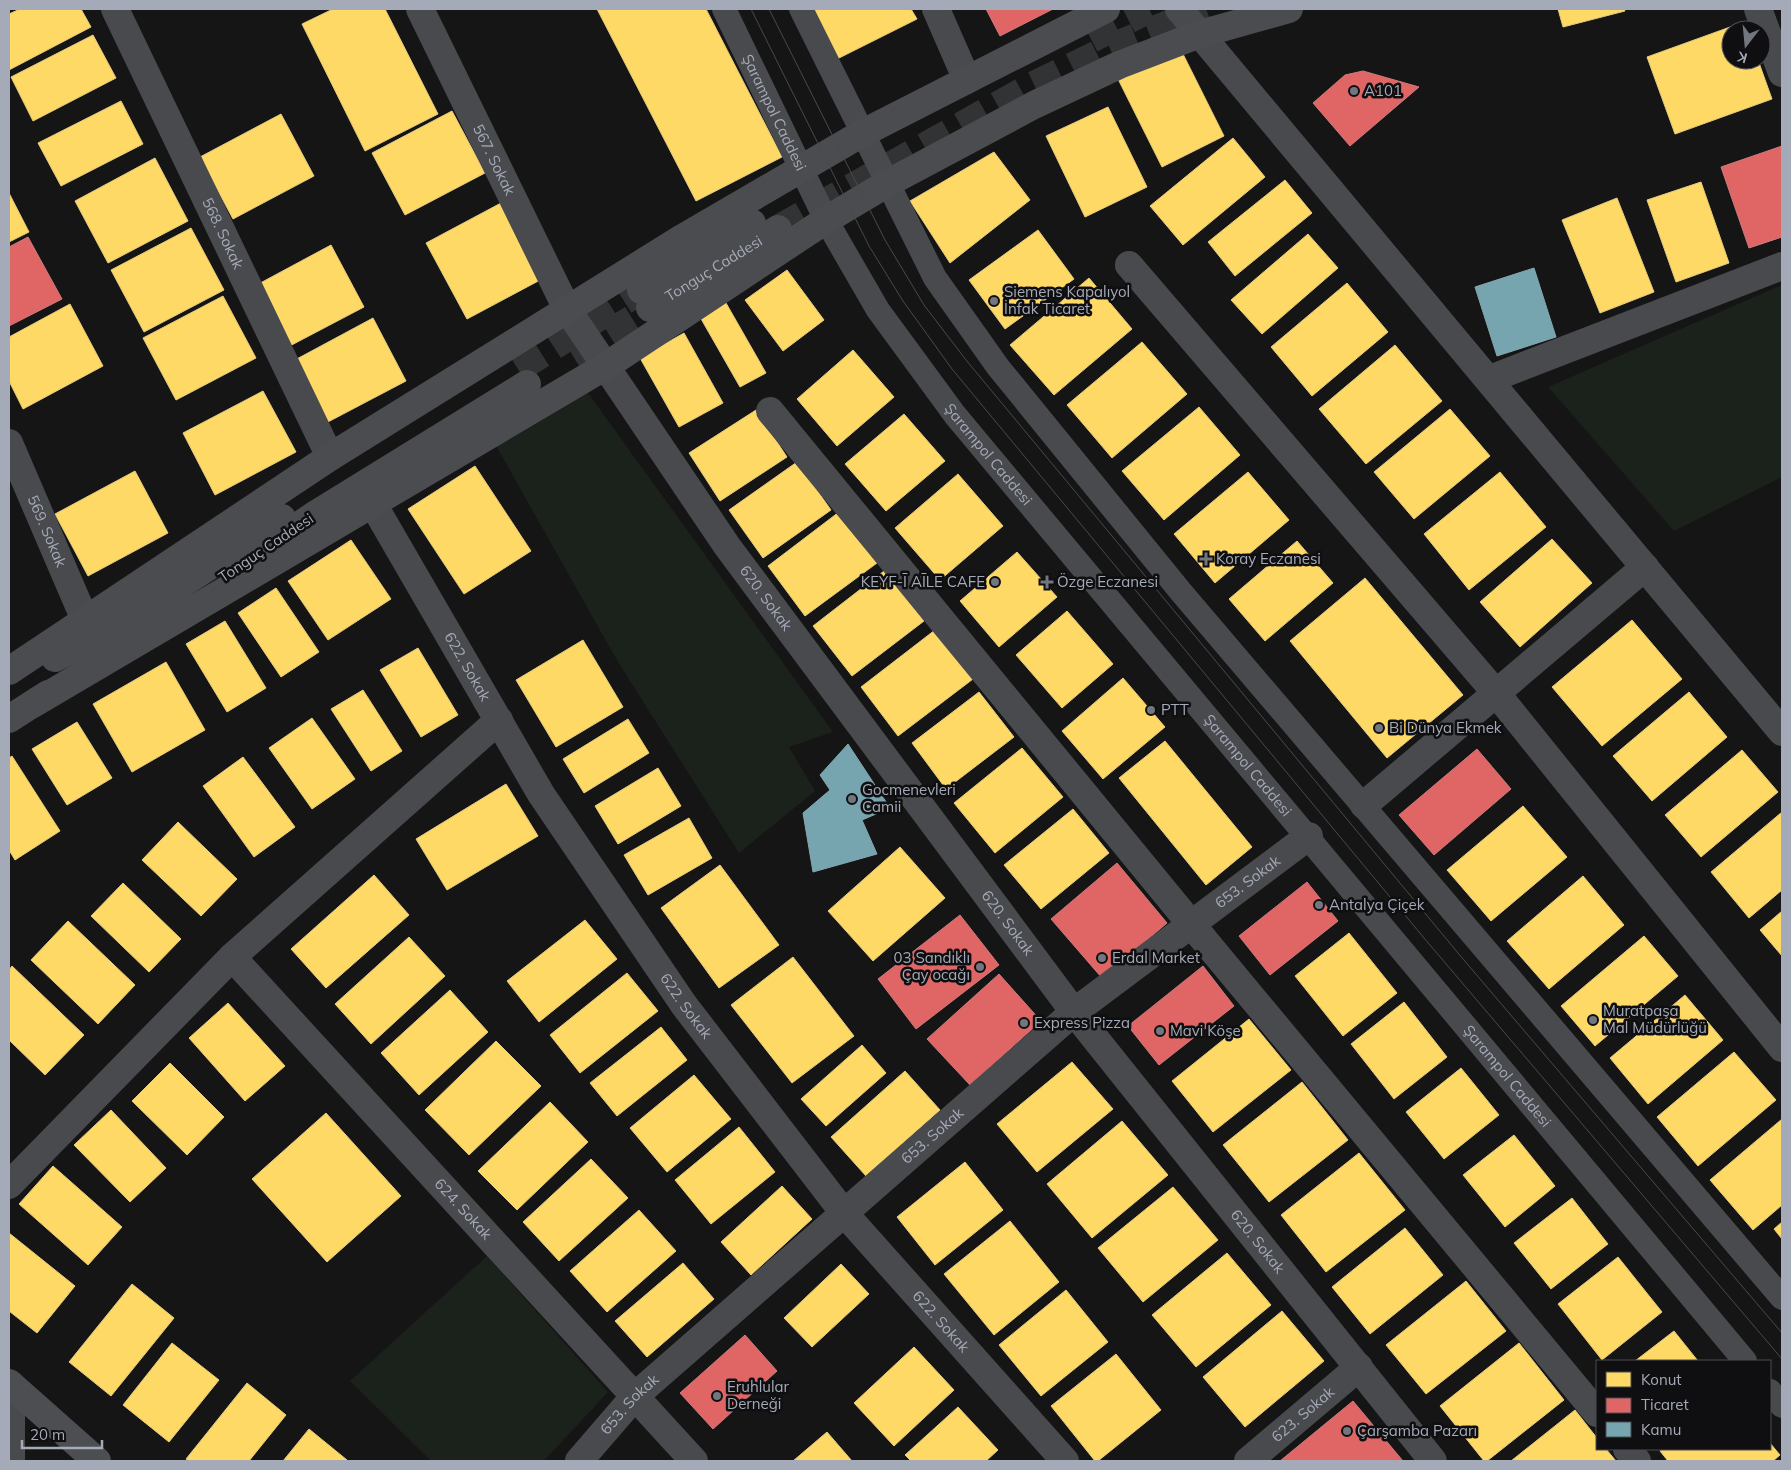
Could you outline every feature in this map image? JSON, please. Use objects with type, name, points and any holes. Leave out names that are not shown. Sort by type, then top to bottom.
[{"type":"main road","points":[[9,671],[330,457],[684,237],[861,134],[1106,9]]},
{"type":"main road","points":[[33,704],[606,366],[826,220],[888,182],[1034,105],[1118,64],[1200,34],[1288,9]]},
{"type":"main road","name":"Tonguç Caddesi","points":[[646,299],[773,221]]},
{"type":"main road","name":"Tonguç Caddesi","points":[[9,681],[123,623],[239,545],[522,377],[33,704],[9,718]]},
{"type":"main road","points":[[10,1384],[97,1461]]},
{"type":"street","name":"568. Sokak","points":[[115,9],[330,457]]},
{"type":"street","name":"567. Sokak","points":[[420,9],[567,309],[606,366]]},
{"type":"street","name":"Şarampol Caddesi","points":[[724,9],[826,220],[878,310],[955,415],[1309,836],[1744,1360]]},
{"type":"street","points":[[801,9],[861,134],[888,182],[935,278],[998,367],[1181,592],[1782,1298]]},
{"type":"street","points":[[936,9],[967,80]]},
{"type":"street","points":[[1179,9],[1782,732]]},
{"type":"street","points":[[1758,9],[1782,73]]},
{"type":"street","points":[[1130,265],[1496,693],[1782,1048]]},
{"type":"street","points":[[1490,380],[1782,266]]},
{"type":"street","name":"620. Sokak","points":[[606,366],[727,546],[1074,1012],[1359,1366],[1433,1461]]},
{"type":"street","points":[[770,411],[1191,924],[1596,1413]]},
{"type":"street","name":"569. Sokak","points":[[9,443],[84,620]]},
{"type":"street","name":"622. Sokak","points":[[373,504],[500,720],[541,794],[684,1005],[844,1213],[1065,1461]]},
{"type":"street","points":[[1364,805],[1645,567]]},
{"type":"street","points":[[9,1185],[232,957],[500,720]]},
{"type":"street","name":"653. Sokak","points":[[579,1461],[635,1396],[1074,1012],[1309,836]]},
{"type":"street","name":"624. Sokak","points":[[232,957],[694,1461]]},
{"type":"street","name":"623. Sokak","points":[[1248,1461],[1359,1366]]},
{"type":"street","points":[[10,1384],[10,1461]]},
{"type":"street","points":[[1771,1392],[1782,1406]]},
{"type":"street","points":[[1627,1450],[1637,1461]]},
{"type":"shaded area","points":[[1782,285],[1782,477],[1674,531],[1548,387]]},
{"type":"shaded area","points":[[583,386],[833,732],[789,747],[815,791],[739,853],[618,662],[495,444]]},
{"type":"shaded area","points":[[487,1256],[608,1392],[544,1461],[431,1461],[350,1381]]},
{"type":"building: Konut","points":[[20,9],[81,9],[91,27],[9,70],[9,14]]},
{"type":"building: Konut","points":[[333,9],[385,9],[438,114],[365,151],[302,24]]},
{"type":"building: Konut","points":[[597,9],[706,9],[782,157],[696,201]]},
{"type":"building: Konut","points":[[812,9],[911,9],[917,19],[837,59]]},
{"type":"building: Konut","points":[[1558,9],[1624,9],[1625,11],[1563,27]]},
{"type":"building: Konut","points":[[1721,30],[1721,70],[1762,70],[1772,99],[1675,134],[1647,57]]},
{"type":"building: Konut","points":[[93,35],[116,78],[33,121],[11,77]]},
{"type":"building: Konut","points":[[1179,46],[1224,136],[1162,167],[1117,77]]},
{"type":"building: Konut","points":[[121,101],[143,144],[61,186],[38,143]]},
{"type":"building: Konut","points":[[1108,107],[1147,187],[1085,217],[1046,136]]},
{"type":"building: Konut","points":[[452,111],[485,173],[405,215],[372,153]]},
{"type":"building: Konut","points":[[281,114],[314,176],[233,219],[200,157]]},
{"type":"building: Konut","points":[[1233,138],[1265,177],[1183,245],[1150,206]]},
{"type":"building: Konut","points":[[994,152],[1030,200],[950,263],[910,201]]},
{"type":"building: Konut","points":[[155,158],[188,221],[108,263],[75,201]]},
{"type":"building: Konut","points":[[1285,180],[1312,213],[1235,276],[1208,242]]},
{"type":"building: Konut","points":[[1701,182],[1729,263],[1676,282],[1647,200]]},
{"type":"building: Konut","points":[[9,193],[29,232],[9,242]]},
{"type":"building: Konut","points":[[1617,198],[1654,292],[1600,313],[1562,220]]},
{"type":"building: Konut","points":[[501,203],[542,279],[467,319],[426,243]]},
{"type":"building: Konut","points":[[191,228],[224,290],[144,332],[111,270]]},
{"type":"building: Konut","points":[[1038,230],[1074,279],[1005,329],[969,280]]},
{"type":"building: Konut","points":[[1308,234],[1338,268],[1262,334],[1231,300]]},
{"type":"building: Konut","points":[[331,245],[364,307],[284,349],[251,288]]},
{"type":"building: Konut","points":[[787,270],[824,320],[783,351],[745,300]]},
{"type":"building: Konut","points":[[1089,278],[1132,329],[1054,395],[1010,345]]},
{"type":"building: Konut","points":[[1347,283],[1388,332],[1312,396],[1271,347]]},
{"type":"building: Konut","points":[[223,296],[256,358],[176,400],[143,338]]},
{"type":"building: Konut","points":[[726,303],[766,373],[740,387],[700,317]]},
{"type":"building: Konut","points":[[70,304],[103,366],[23,409],[9,381],[9,337]]},
{"type":"building: Konut","points":[[373,318],[406,381],[326,423],[293,361]]},
{"type":"building: Konut","points":[[684,333],[723,403],[679,427],[640,358]]},
{"type":"building: Konut","points":[[1142,342],[1187,394],[1112,458],[1067,405]]},
{"type":"building: Konut","points":[[1395,345],[1442,401],[1366,464],[1319,409]]},
{"type":"building: Konut","points":[[853,350],[894,397],[837,446],[797,399]]},
{"type":"building: Konut","points":[[263,391],[296,452],[215,495],[183,433]]},
{"type":"building: Konut","points":[[1199,407],[1240,455],[1164,520],[1122,471]]},
{"type":"building: Konut","points":[[1450,409],[1490,456],[1414,519],[1374,472]]},
{"type":"building: Konut","points":[[756,410],[787,457],[720,501],[689,453]]},
{"type":"building: Konut","points":[[904,414],[945,461],[886,511],[845,464]]},
{"type":"building: Konut","points":[[797,462],[831,510],[763,558],[729,510]]},
{"type":"building: Konut","points":[[475,466],[531,551],[464,594],[408,509]]},
{"type":"building: Konut","points":[[135,471],[168,533],[88,576],[55,514]]},
{"type":"building: Konut","points":[[1248,472],[1289,520],[1215,583],[1174,534]]},
{"type":"building: Konut","points":[[1500,472],[1546,527],[1469,590],[1424,534]]},
{"type":"building: Konut","points":[[958,474],[1003,526],[940,580],[895,528]]},
{"type":"building: Konut","points":[[839,512],[877,563],[805,616],[768,566]]},
{"type":"building: Konut","points":[[1552,539],[1592,583],[1520,647],[1480,602]]},
{"type":"building: Konut","points":[[351,540],[391,599],[328,640],[288,581]]},
{"type":"building: Konut","points":[[1297,541],[1333,583],[1265,641],[1229,599]]},
{"type":"building: Konut","points":[[1017,552],[1057,597],[999,647],[960,601]]},
{"type":"building: Konut","points":[[884,571],[924,621],[852,676],[813,626]]},
{"type":"building: Konut","points":[[1365,578],[1463,695],[1387,758],[1290,641]]},
{"type":"building: Konut","points":[[276,588],[319,652],[281,677],[238,613]]},
{"type":"building: Konut","points":[[1067,611],[1113,664],[1062,708],[1016,655]]},
{"type":"building: Konut","points":[[1632,620],[1682,679],[1602,746],[1552,687]]},
{"type":"building: Konut","points":[[225,621],[266,688],[227,712],[186,644]]},
{"type":"building: Konut","points":[[935,630],[973,679],[898,736],[861,687]]},
{"type":"building: Konut","points":[[583,640],[623,707],[556,747],[516,680]]},
{"type":"building: Konut","points":[[418,648],[458,715],[421,737],[380,670]]},
{"type":"building: Konut","points":[[166,662],[205,730],[132,772],[93,704]]},
{"type":"building: Konut","points":[[1123,678],[1165,727],[1103,779],[1062,731]]},
{"type":"building: Konut","points":[[363,690],[402,751],[371,771],[331,709]]},
{"type":"building: Konut","points":[[979,692],[1014,737],[946,789],[912,743]]},
{"type":"building: Konut","points":[[1689,692],[1727,737],[1652,801],[1613,756]]},
{"type":"building: Konut","points":[[312,718],[355,779],[312,809],[269,748]]},
{"type":"building: Konut","points":[[628,719],[649,753],[584,793],[563,759]]},
{"type":"building: Konut","points":[[77,722],[112,778],[67,805],[32,749]]},
{"type":"building: Konut","points":[[1165,741],[1252,847],[1206,885],[1119,778]]},
{"type":"building: Konut","points":[[1022,748],[1063,797],[995,853],[954,803]]},
{"type":"building: Konut","points":[[1742,750],[1778,792],[1701,857],[1665,815]]},
{"type":"building: Konut","points":[[12,756],[60,831],[15,860],[9,850],[9,758]]},
{"type":"building: Konut","points":[[243,757],[295,827],[254,857],[203,786]]},
{"type":"building: Konut","points":[[658,768],[681,806],[618,844],[595,806]]},
{"type":"building: Konut","points":[[506,784],[538,836],[447,890],[416,839]]},
{"type":"building: Konut","points":[[1523,806],[1567,857],[1491,921],[1447,870]]},
{"type":"building: Konut","points":[[1073,809],[1109,853],[1041,909],[1004,865]]},
{"type":"building: Konut","points":[[1782,812],[1782,890],[1749,918],[1711,872]]},
{"type":"building: Konut","points":[[689,818],[712,858],[648,895],[624,855]]},
{"type":"building: Konut","points":[[178,822],[237,879],[201,916],[142,860]]},
{"type":"building: Konut","points":[[900,847],[945,898],[873,961],[828,911]]},
{"type":"building: Konut","points":[[720,865],[779,945],[719,988],[661,908]]},
{"type":"building: Konut","points":[[374,875],[409,915],[326,988],[291,949]]},
{"type":"building: Konut","points":[[1583,876],[1624,925],[1549,989],[1507,941]]},
{"type":"building: Konut","points":[[123,883],[181,939],[149,972],[91,916]]},
{"type":"building: Konut","points":[[1782,911],[1782,956],[1760,930]]},
{"type":"building: Konut","points":[[585,920],[617,959],[539,1022],[507,981]]},
{"type":"building: Konut","points":[[68,921],[135,985],[98,1024],[31,960]]},
{"type":"building: Konut","points":[[1349,933],[1397,993],[1343,1036],[1295,976]]},
{"type":"building: Konut","points":[[1644,936],[1678,976],[1595,1046],[1561,1006]]},
{"type":"building: Konut","points":[[409,937],[445,976],[371,1044],[335,1004]]},
{"type":"building: Konut","points":[[793,957],[854,1036],[792,1083],[731,1005]]},
{"type":"building: Konut","points":[[12,966],[84,1035],[45,1075],[9,1040],[9,970]]},
{"type":"building: Konut","points":[[627,973],[658,1011],[580,1073],[550,1035]]},
{"type":"building: Konut","points":[[450,990],[488,1032],[419,1095],[381,1053]]},
{"type":"building: Konut","points":[[1685,995],[1723,1040],[1648,1104],[1610,1058]]},
{"type":"building: Konut","points":[[1404,1002],[1447,1057],[1394,1099],[1351,1044]]},
{"type":"building: Konut","points":[[228,1003],[285,1066],[245,1101],[189,1038]]},
{"type":"building: Konut","points":[[1249,1019],[1291,1070],[1213,1132],[1172,1081]]},
{"type":"building: Konut","points":[[661,1027],[687,1060],[617,1116],[590,1083]]},
{"type":"building: Konut","points":[[496,1041],[541,1086],[469,1155],[425,1110]]},
{"type":"building: Konut","points":[[862,1045],[886,1073],[826,1126],[801,1099]]},
{"type":"building: Konut","points":[[1734,1052],[1776,1100],[1698,1166],[1657,1117]]},
{"type":"building: Konut","points":[[1072,1062],[1113,1109],[1037,1172],[997,1124]]},
{"type":"building: Konut","points":[[170,1063],[224,1117],[187,1155],[132,1101]]},
{"type":"building: Konut","points":[[1461,1068],[1499,1115],[1444,1159],[1406,1112]]},
{"type":"building: Konut","points":[[905,1071],[940,1110],[866,1176],[831,1137]]},
{"type":"building: Konut","points":[[694,1075],[731,1119],[667,1172],[630,1128]]},
{"type":"building: Konut","points":[[1302,1082],[1348,1140],[1269,1202],[1223,1145]]},
{"type":"building: Konut","points":[[550,1102],[588,1142],[517,1210],[478,1171]]},
{"type":"building: Konut","points":[[111,1110],[166,1168],[130,1202],[74,1145]]},
{"type":"building: Konut","points":[[326,1113],[401,1196],[327,1262],[252,1179]]},
{"type":"building: Konut","points":[[1782,1119],[1782,1205],[1753,1230],[1710,1180]]},
{"type":"building: Konut","points":[[1122,1121],[1168,1175],[1092,1238],[1047,1184]]},
{"type":"building: Konut","points":[[739,1127],[775,1172],[711,1224],[675,1180]]},
{"type":"building: Konut","points":[[1514,1135],[1555,1186],[1505,1227],[1463,1175]]},
{"type":"building: Konut","points":[[1359,1153],[1405,1210],[1326,1272],[1281,1215]]},
{"type":"building: Konut","points":[[591,1159],[628,1198],[559,1261],[523,1222]]},
{"type":"building: Konut","points":[[965,1162],[1003,1210],[935,1265],[897,1217]]},
{"type":"building: Konut","points":[[53,1166],[122,1227],[88,1265],[19,1204]]},
{"type":"building: Konut","points":[[782,1186],[812,1219],[751,1275],[721,1242]]},
{"type":"building: Konut","points":[[1173,1187],[1218,1240],[1143,1302],[1098,1248]]},
{"type":"building: Konut","points":[[1572,1198],[1608,1244],[1551,1289],[1514,1243]]},
{"type":"building: Konut","points":[[639,1210],[676,1251],[607,1312],[570,1271]]},
{"type":"building: Konut","points":[[1010,1221],[1059,1282],[994,1335],[944,1274]]},
{"type":"building: Konut","points":[[1782,1222],[1782,1239],[1774,1229]]},
{"type":"building: Konut","points":[[1405,1228],[1443,1275],[1370,1334],[1332,1287]]},
{"type":"building: Konut","points":[[9,1233],[75,1286],[37,1333],[9,1311]]},
{"type":"building: Konut","points":[[1227,1253],[1271,1305],[1196,1367],[1152,1315]]},
{"type":"building: Konut","points":[[1618,1257],[1662,1312],[1602,1360],[1558,1304]]},
{"type":"building: Konut","points":[[683,1263],[714,1299],[647,1357],[615,1321]]},
{"type":"building: Konut","points":[[841,1264],[869,1294],[812,1347],[784,1318]]},
{"type":"building: Konut","points":[[1466,1281],[1506,1331],[1426,1394],[1386,1345]]},
{"type":"building: Konut","points":[[132,1284],[174,1318],[111,1396],[69,1362]]},
{"type":"building: Konut","points":[[1066,1290],[1108,1342],[1041,1396],[999,1345]]},
{"type":"building: Konut","points":[[1282,1311],[1324,1361],[1245,1427],[1203,1377]]},
{"type":"building: Konut","points":[[1674,1331],[1697,1360],[1636,1360]]},
{"type":"building: Konut","points":[[172,1343],[219,1380],[169,1442],[123,1405]]},
{"type":"building: Konut","points":[[1519,1343],[1564,1400],[1487,1461],[1484,1461],[1440,1406]]},
{"type":"building: Konut","points":[[914,1347],[954,1390],[894,1446],[854,1403]]},
{"type":"building: Konut","points":[[1116,1354],[1161,1410],[1098,1461],[1095,1461],[1051,1406]]},
{"type":"building: Konut","points":[[247,1383],[286,1415],[249,1461],[189,1461],[186,1459]]},
{"type":"building: Konut","points":[[958,1407],[998,1450],[986,1461],[911,1461],[905,1455]]},
{"type":"building: Konut","points":[[1575,1410],[1596,1437],[1596,1450],[1607,1450],[1616,1461],[1511,1461]]},
{"type":"building: Konut","points":[[309,1429],[347,1460],[347,1461],[283,1461]]},
{"type":"building: Konut","points":[[827,1432],[852,1461],[793,1461]]},
{"type":"building: Konut","points":[[1771,1444],[1780,1455],[1773,1461],[1668,1461],[1660,1451],[1771,1450]]},
{"type":"building: Ticaret","points":[[986,9],[1053,9],[1000,36]]},
{"type":"building: Ticaret","points":[[1363,71],[1419,87],[1350,146],[1313,103],[1345,75]]},
{"type":"building: Ticaret","points":[[1782,146],[1782,237],[1749,248],[1721,167]]},
{"type":"building: Ticaret","points":[[28,237],[62,299],[9,326],[9,247]]},
{"type":"building: Ticaret","points":[[1477,749],[1511,789],[1434,855],[1399,815]]},
{"type":"building: Ticaret","points":[[1117,863],[1167,923],[1102,978],[1051,919]]},
{"type":"building: Ticaret","points":[[1307,882],[1338,921],[1270,975],[1239,936]]},
{"type":"building: Ticaret","points":[[960,915],[999,965],[916,1029],[878,979]]},
{"type":"building: Ticaret","points":[[1203,966],[1234,1006],[1159,1065],[1128,1026]]},
{"type":"building: Ticaret","points":[[999,974],[1041,1021],[970,1085],[927,1039]]},
{"type":"building: Ticaret","points":[[745,1335],[777,1371],[713,1429],[680,1393]]},
{"type":"building: Ticaret","name":"Çarşamba Pazarı","points":[[1353,1401],[1403,1461],[1280,1461]]},
{"type":"building: Kamu","points":[[1534,268],[1556,337],[1497,356],[1475,287]]},
{"type":"building: Kamu","name":"Gocmenevleri Camii","points":[[848,744],[890,808],[862,820],[877,854],[813,872],[803,813],[830,790],[820,775]]},
{"type":"tunnel","points":[[1091,39],[1149,9]]},
{"type":"tunnel","points":[[778,229],[1032,86],[1114,46],[1206,9]]},
{"type":"tunnel","points":[[518,369],[641,290]]},
{"type":"tunnel","points":[[573,356],[650,308]]},
{"type":"tram line","points":[[751,9],[869,246],[903,301],[952,369],[1424,938],[1782,1359]]},
{"type":"tram line","points":[[769,9],[885,240],[924,305],[966,360],[1463,959],[1782,1333]]},
{"type":"place","name":"A101","points":[[1354,91]]},
{"type":"place","name":"Siemens Kapalıyol İnfak Ticaret","points":[[994,301]]},
{"type":"place","name":"Koray Eczanesi","points":[[1206,559]]},
{"type":"place","name":"KEYF-Ī AĪLE CAFE","points":[[995,582]]},
{"type":"place","name":"Özge Eczanesi","points":[[1047,582]]},
{"type":"place","name":"PTT","points":[[1151,710]]},
{"type":"place","name":"Bi Dünya Ekmek","points":[[1379,728]]},
{"type":"place","name":"Gocmenevleri Camii","points":[[852,799]]},
{"type":"place","name":"Antalya Çiçek","points":[[1319,905]]},
{"type":"place","name":"Erdal Market","points":[[1102,958]]},
{"type":"place","name":"03 Sandıklı Çay ocağı","points":[[980,967]]},
{"type":"place","name":"Muratpaşa Mal Müdürlüğü","points":[[1593,1020]]},
{"type":"place","name":"Express Pizza","points":[[1024,1023]]},
{"type":"place","name":"Mavi Köşe","points":[[1160,1031]]},
{"type":"place","name":"Eruhlular Derneği","points":[[717,1396]]},
{"type":"place","name":"Çarşamba Pazarı","points":[[1347,1431]]}]
